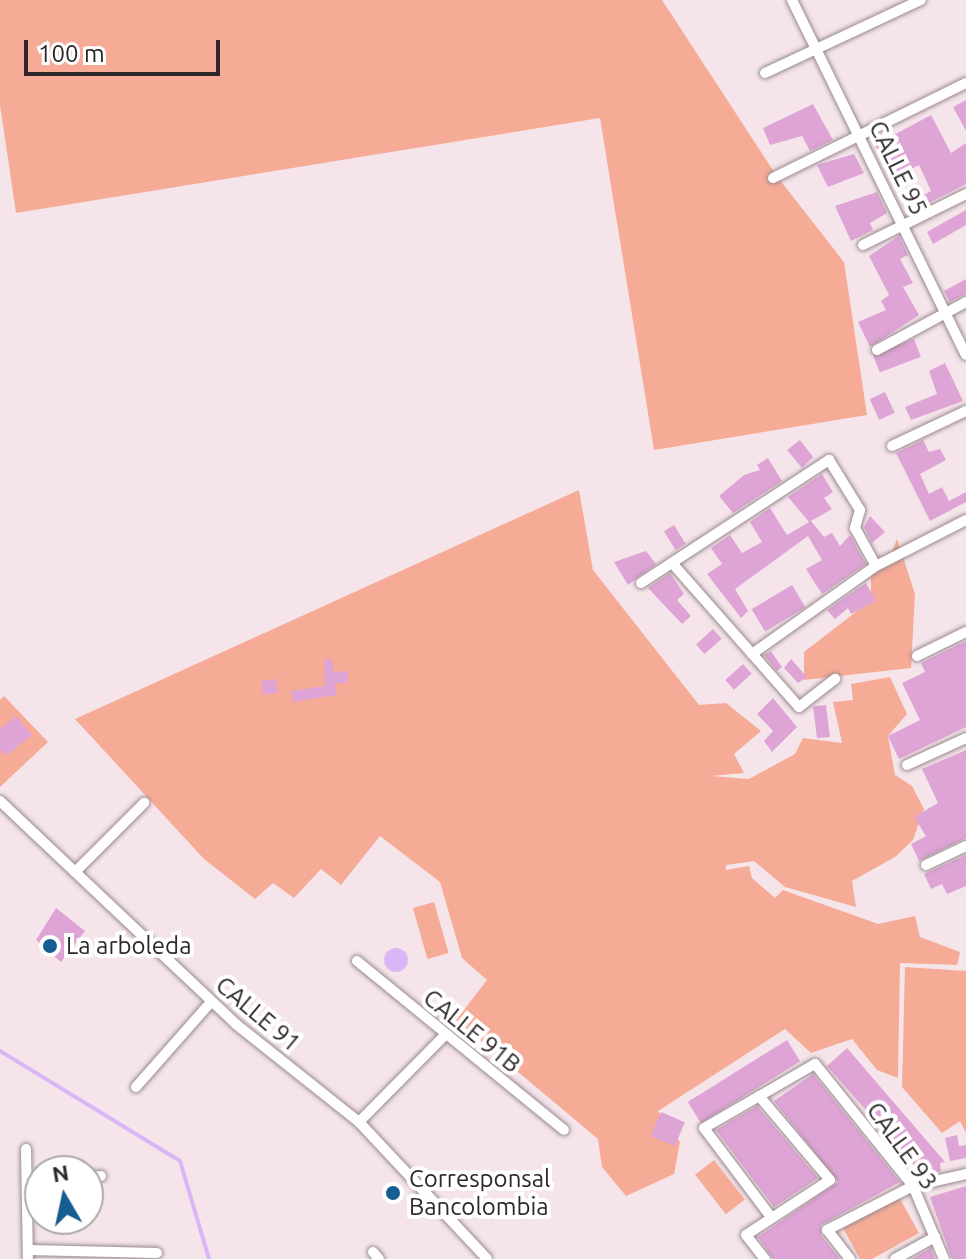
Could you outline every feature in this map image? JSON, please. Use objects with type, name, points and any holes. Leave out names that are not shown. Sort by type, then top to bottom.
[{"type":"street","name":"CALLE 95","points":[[792,0],[966,355]]},
{"type":"street","points":[[765,73],[921,0]]},
{"type":"street","points":[[773,178],[966,83]]},
{"type":"street","points":[[863,245],[966,194]]},
{"type":"street","points":[[877,350],[966,302]]},
{"type":"street","points":[[892,446],[966,411]]},
{"type":"street","points":[[641,583],[829,460],[860,510],[855,528],[876,566]]},
{"type":"street","points":[[752,654],[876,566],[966,520]]},
{"type":"street","points":[[672,563],[799,707],[835,679]]},
{"type":"street","points":[[917,656],[966,632]]},
{"type":"street","points":[[907,765],[966,738]]},
{"type":"street","name":"CALLE 91","points":[[0,801],[211,1002],[359,1122],[487,1259]]},
{"type":"street","points":[[75,872],[144,803]]},
{"type":"street","points":[[926,865],[966,846]]},
{"type":"street","name":"CALLE 91B","points":[[357,961],[444,1036],[564,1130]]},
{"type":"street","points":[[136,1087],[211,1002]]},
{"type":"street","points":[[359,1122],[444,1036]]},
{"type":"street","name":"CALLE 93","points":[[759,1096],[815,1064],[913,1186],[944,1259]]},
{"type":"street","points":[[765,1259],[746,1235],[830,1180],[759,1096],[704,1128],[771,1217]]},
{"type":"street","points":[[26,1149],[26,1155]]},
{"type":"street","points":[[850,1259],[827,1230],[913,1186],[966,1174]]},
{"type":"street","points":[[895,1259],[935,1237]]},
{"type":"street","points":[[28,1254],[157,1253]]},
{"type":"shaded area","points":[[0,0],[662,0],[776,175],[844,262],[867,415],[654,450],[600,118],[16,213],[0,105]]},
{"type":"shaded area","points":[[579,490],[593,570],[699,705],[726,703],[761,731],[734,754],[744,773],[711,776],[749,779],[795,754],[803,738],[842,743],[833,702],[853,700],[851,684],[890,677],[907,714],[888,736],[895,775],[912,786],[924,809],[913,840],[895,857],[852,881],[856,907],[785,887],[754,861],[726,865],[726,870],[749,866],[752,878],[775,898],[783,890],[878,924],[915,916],[920,937],[960,952],[957,965],[900,963],[898,1078],[877,1070],[852,1039],[811,1053],[785,1029],[658,1111],[680,1142],[674,1174],[626,1196],[602,1167],[598,1139],[456,1020],[487,980],[462,958],[440,882],[380,836],[341,885],[321,869],[294,898],[273,883],[255,899],[204,859],[75,719]]},
{"type":"shaded area","points":[[897,539],[915,594],[911,668],[804,680],[804,652],[861,608],[871,591],[871,574],[888,562]]},
{"type":"shaded area","points":[[4,696],[48,742],[0,787],[0,700]]},
{"type":"shaded area","points":[[434,902],[449,953],[427,959],[413,908]]},
{"type":"shaded area","points":[[396,948],[405,951],[408,960],[405,969],[396,972],[387,969],[384,960],[387,951]]},
{"type":"shaded area","points":[[905,967],[966,971],[966,1133],[960,1121],[942,1133],[902,1087]]},
{"type":"shaded area","points":[[714,1160],[745,1199],[726,1214],[695,1175]]},
{"type":"shaded area","points":[[899,1197],[919,1233],[872,1259],[860,1259],[843,1228]]},
{"type":"building","points":[[966,100],[966,131],[953,107]]},
{"type":"building","points":[[813,104],[833,140],[810,151],[802,136],[770,145],[763,128]]},
{"type":"building","points":[[931,115],[951,153],[966,143],[966,184],[917,209],[913,201],[931,191],[919,165],[894,178],[875,145]]},
{"type":"building","points":[[854,154],[864,173],[828,187],[817,165]]},
{"type":"building","points":[[877,192],[887,213],[870,223],[873,230],[851,241],[835,206]]},
{"type":"building","points":[[966,210],[966,225],[933,244],[927,232]]},
{"type":"building","points":[[899,236],[908,255],[900,259],[913,283],[903,287],[919,315],[870,347],[858,322],[886,310],[881,301],[889,295],[869,256]]},
{"type":"building","points":[[966,279],[966,294],[950,302],[944,291]]},
{"type":"building","points":[[914,339],[921,357],[880,373],[873,355]]},
{"type":"building","points":[[945,363],[963,401],[911,420],[905,407],[937,394],[929,371]]},
{"type":"building","points":[[885,392],[895,413],[879,420],[870,399]]},
{"type":"building","points":[[800,440],[813,457],[802,468],[787,450]]},
{"type":"building","points":[[923,440],[929,452],[940,449],[946,460],[920,474],[929,494],[942,487],[949,501],[966,492],[966,502],[930,521],[896,453]]},
{"type":"building","points":[[768,458],[782,481],[733,513],[719,496],[744,475],[760,470],[757,465]]},
{"type":"building","points":[[822,474],[833,492],[824,498],[832,509],[811,521],[824,537],[832,533],[840,546],[850,535],[866,564],[822,594],[806,569],[822,560],[808,536],[735,589],[748,611],[741,618],[707,574],[722,564],[711,548],[730,535],[742,553],[762,542],[750,522],[770,508],[787,535],[809,522],[788,497]]},
{"type":"building","points":[[870,516],[885,532],[872,543],[864,527]]},
{"type":"building","points":[[674,525],[686,544],[675,550],[664,531]]},
{"type":"building","points":[[646,551],[656,564],[628,585],[614,562]]},
{"type":"building","points":[[670,573],[684,594],[677,600],[691,616],[682,624],[648,588]]},
{"type":"building","points":[[866,583],[876,601],[851,614],[848,608],[835,619],[827,610]]},
{"type":"building","points":[[792,585],[805,607],[765,631],[752,609]]},
{"type":"building","points":[[713,629],[722,639],[705,654],[696,644]]},
{"type":"building","points":[[966,641],[966,727],[899,759],[888,736],[920,720],[902,683],[925,672],[921,663]]},
{"type":"building","points":[[771,651],[782,667],[777,671],[764,655]]},
{"type":"building","points":[[332,659],[334,672],[348,671],[348,683],[335,683],[337,695],[293,702],[291,691],[325,686],[324,660]]},
{"type":"building","points":[[791,659],[807,677],[798,683],[784,668]]},
{"type":"building","points":[[743,664],[752,674],[734,690],[725,680]]},
{"type":"building","points":[[276,679],[278,693],[263,695],[261,681]]},
{"type":"building","points":[[773,698],[797,727],[772,752],[764,741],[773,731],[757,714]]},
{"type":"building","points":[[826,705],[830,737],[817,738],[813,707]]},
{"type":"building","points":[[16,716],[32,735],[6,756],[0,749],[0,729]]},
{"type":"building","points":[[966,750],[966,838],[919,861],[911,844],[926,836],[914,817],[938,803],[922,769]]},
{"type":"building","points":[[966,855],[966,886],[947,894],[942,884],[931,889],[924,874]]},
{"type":"building","points":[[56,908],[85,931],[61,962],[36,940]]},
{"type":"building","points":[[787,1040],[800,1061],[701,1123],[688,1102]]},
{"type":"building","points":[[847,1048],[945,1162],[940,1163],[941,1171],[923,1175],[827,1066]]},
{"type":"building","points":[[813,1074],[900,1182],[821,1225],[821,1235],[840,1259],[773,1259],[758,1237],[838,1182],[774,1101]]},
{"type":"building","points":[[757,1106],[818,1178],[774,1207],[716,1130]]},
{"type":"building","points":[[661,1112],[685,1122],[675,1146],[651,1136]]},
{"type":"building","points":[[957,1135],[959,1146],[966,1145],[966,1158],[950,1161],[945,1138]]},
{"type":"building","points":[[966,1186],[966,1259],[952,1259],[930,1197]]},
{"type":"building","points":[[931,1248],[935,1259],[912,1259]]},
{"type":"waterway","points":[[0,1051],[180,1161],[209,1259]]},
{"type":"place","name":"La arboleda","points":[[50,946]]},
{"type":"place","name":"Corresponsal Bancolombia","points":[[393,1193]]}]
